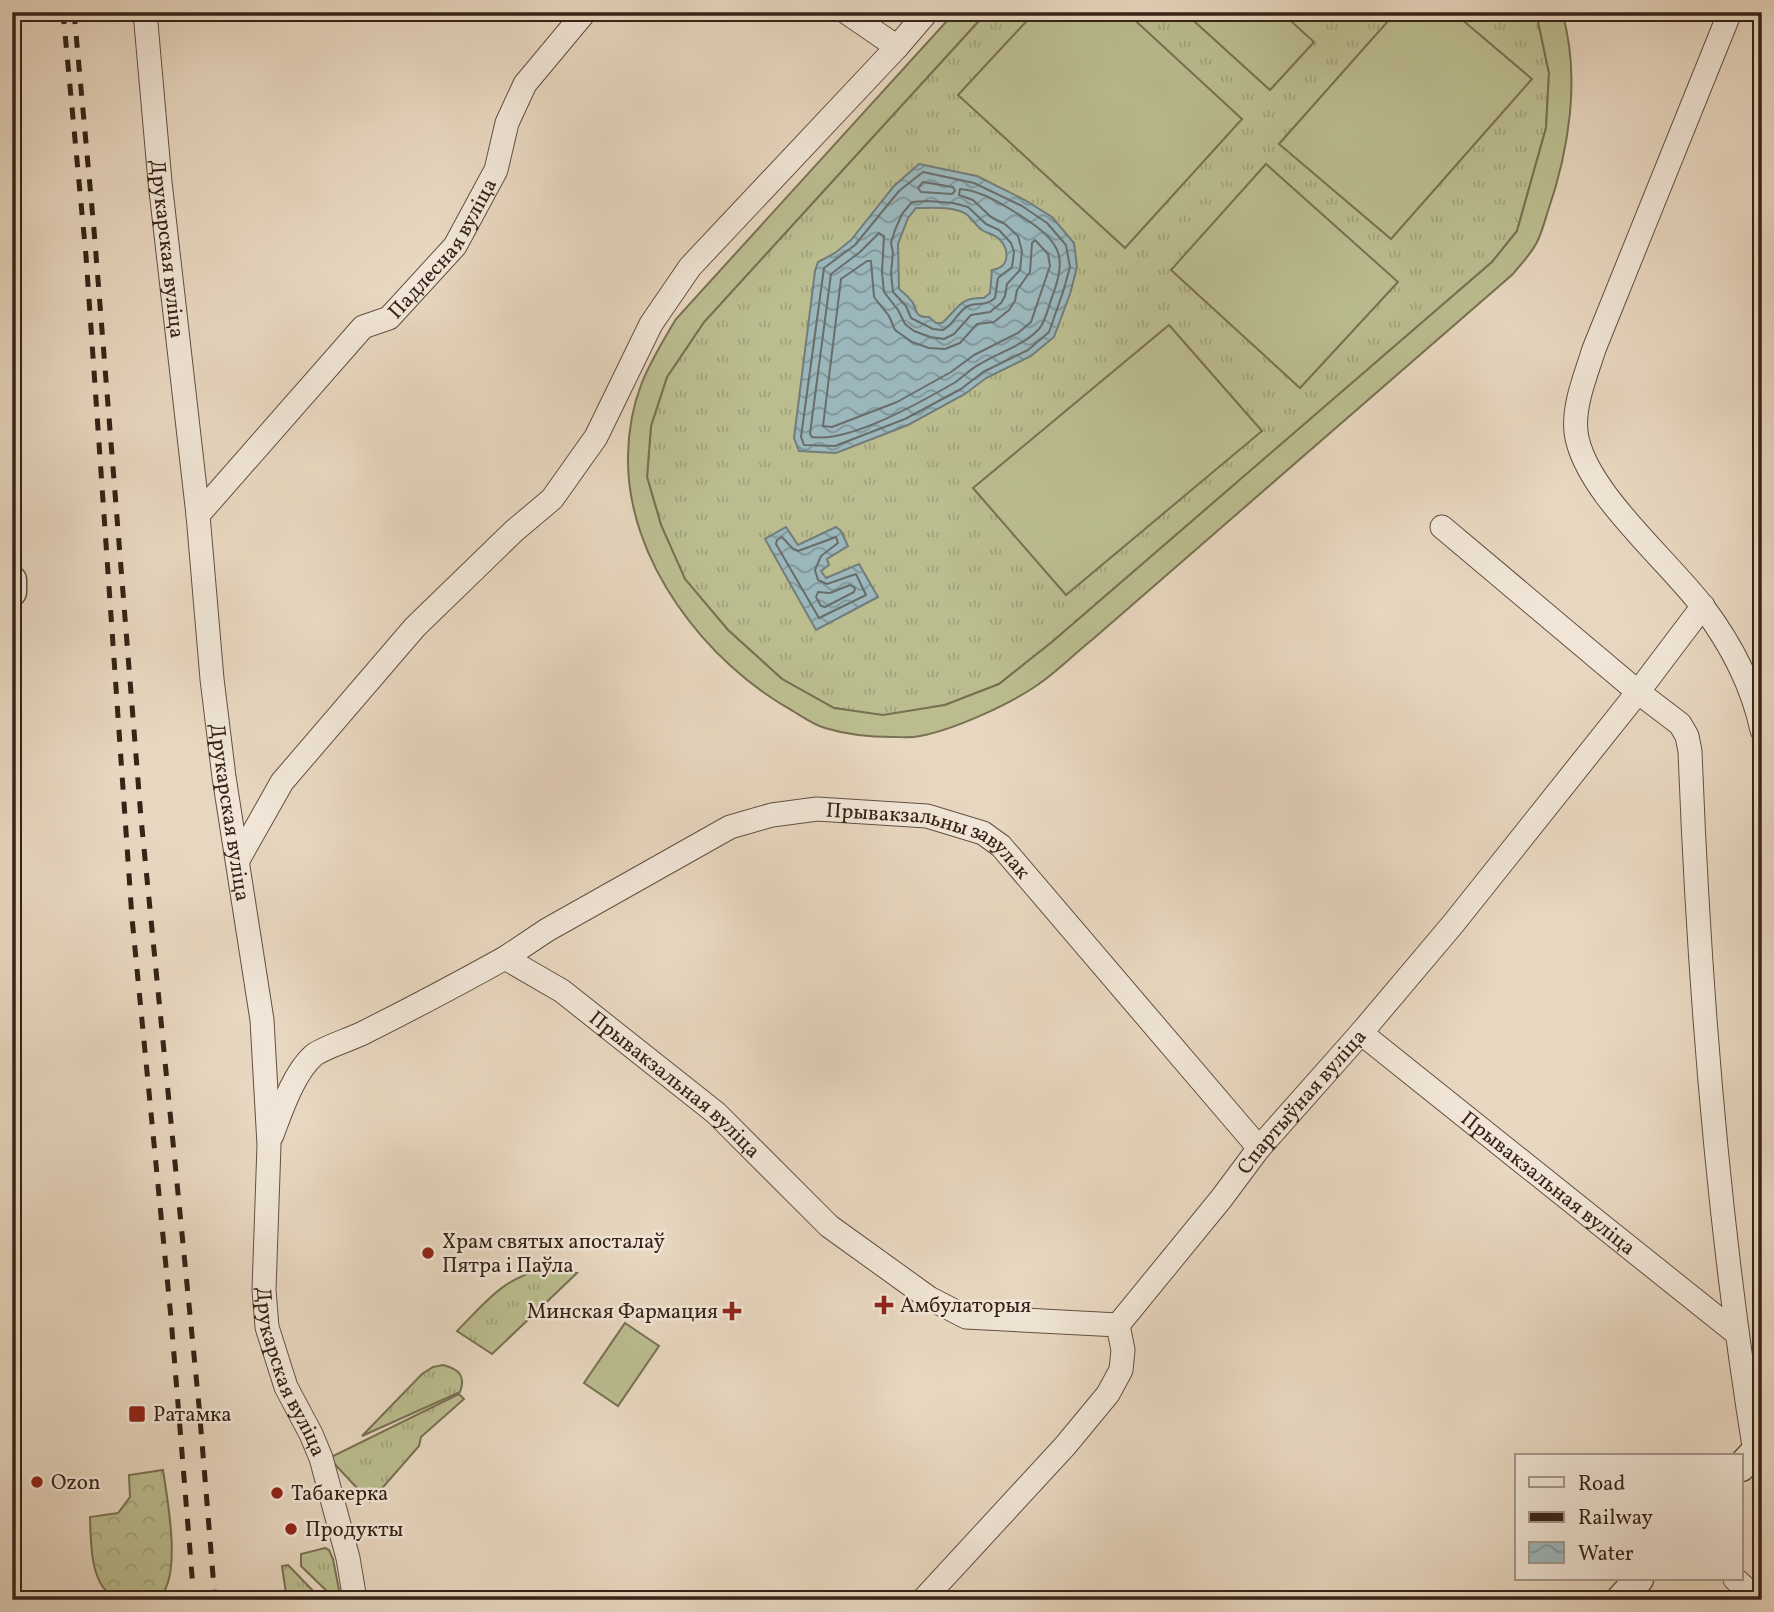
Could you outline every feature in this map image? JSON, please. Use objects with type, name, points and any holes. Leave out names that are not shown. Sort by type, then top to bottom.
[{"type":"street","name":"Друкарская вуліца","points":[[145,12],[161,196],[198,515],[214,691],[224,777],[262,1020],[269,1145],[264,1290],[267,1327],[286,1387],[312,1434],[321,1458],[348,1558],[355,1600]]},
{"type":"street","name":"Падлесная вуліца","points":[[198,515],[363,327],[389,318],[455,246],[496,170],[507,123],[525,84],[585,12]]},
{"type":"street","points":[[846,12],[897,47]]},
{"type":"street","points":[[238,860],[282,782],[415,627],[514,530],[552,499],[596,437],[651,324],[690,267],[928,12]]},
{"type":"street","points":[[1730,12],[1594,349],[1581,393],[1576,431],[1583,458],[1598,484],[1703,606],[1742,668],[1756,701],[1762,730]]},
{"type":"street","points":[[1442,527],[1638,692],[1680,724],[1687,736],[1714,1141],[1752,1455]]},
{"type":"street","points":[[12,580],[12,592]]},
{"type":"street","name":"Спартыўная вуліца","points":[[1118,1325],[1222,1199],[1259,1147],[1361,1033],[1453,924],[1703,606]]},
{"type":"street","name":"Прывакзальны завулак","points":[[505,958],[557,924],[730,827],[772,815],[817,809],[927,816],[983,833],[1001,846],[1259,1147]]},
{"type":"street","points":[[269,1145],[288,1096],[314,1054],[411,1009],[505,958]]},
{"type":"street","name":"Прывакзальная вуліца","points":[[505,958],[562,991],[716,1113],[829,1226],[929,1298],[967,1317],[1118,1325]]},
{"type":"street","name":"Прывакзальная вуліца","points":[[1361,1033],[1735,1332]]},
{"type":"street","points":[[923,1600],[1065,1446],[1108,1394],[1121,1370],[1123,1350],[1118,1325]]},
{"type":"street","points":[[1620,1600],[1638,1580]]},
{"type":"street","points":[[1736,1580],[1758,1600]]},
{"type":"green space","points":[[955,12],[987,12],[704,322],[667,377],[651,426],[647,477],[661,525],[685,579],[728,630],[782,679],[834,708],[883,715],[945,705],[999,684],[1052,642],[1492,262],[1517,231],[1546,128],[1549,73],[1536,12],[1562,12],[1571,62],[1570,114],[1555,190],[1538,241],[1513,274],[1043,681],[996,709],[964,723],[920,736],[875,737],[817,725],[761,691],[730,666],[702,637],[656,570],[641,533],[631,495],[629,435],[636,400],[648,368],[676,319]]},
{"type":"green space","points":[[987,12],[1536,12],[1549,73],[1546,128],[1517,231],[1492,262],[1052,642],[999,684],[945,705],[883,716],[834,708],[782,679],[728,630],[685,580],[661,525],[647,477],[651,426],[667,377],[704,322]]},
{"type":"green space","points":[[1035,12],[1126,12],[1242,119],[1125,248],[958,95]]},
{"type":"green space","points":[[1184,12],[1281,12],[1314,42],[1270,90]]},
{"type":"green space","points":[[1396,12],[1453,12],[1532,79],[1391,239],[1279,144]]},
{"type":"green space","points":[[1266,164],[1398,282],[1300,388],[1171,270]]},
{"type":"green space","points":[[1169,325],[1262,431],[1066,595],[973,488]]},
{"type":"green space","points":[[543,1269],[577,1273],[492,1354],[457,1331],[505,1285]]},
{"type":"green space","points":[[625,1323],[659,1346],[618,1406],[584,1383]]},
{"type":"green space","points":[[443,1365],[460,1374],[460,1392],[362,1436],[422,1374],[433,1367]]},
{"type":"green space","points":[[459,1394],[464,1399],[421,1437],[419,1446],[370,1502],[329,1458]]},
{"type":"green space","points":[[163,1470],[172,1539],[172,1559],[165,1591],[156,1600],[122,1600],[103,1588],[98,1577],[92,1552],[90,1517],[118,1513],[130,1497],[129,1475]]},
{"type":"green space","points":[[325,1548],[333,1559],[341,1600],[336,1600],[301,1566],[301,1554]]},
{"type":"green space","points":[[288,1565],[322,1600],[287,1600],[282,1566]]},
{"type":"water","points":[[919,164],[977,176],[1025,200],[1052,217],[1074,243],[1077,267],[1070,294],[1054,337],[1031,356],[986,378],[965,394],[908,425],[836,453],[799,451],[794,438],[818,262],[851,240],[894,186]],"holes":[[[916,208],[961,211],[982,230],[997,237],[1006,251],[1003,265],[992,270],[990,293],[984,298],[964,302],[942,323],[919,315],[912,301],[899,289],[898,244],[908,218]]]},
{"type":"water","points":[[786,527],[798,545],[836,527],[848,546],[827,559],[829,565],[821,571],[826,578],[859,564],[878,597],[816,630],[765,539]]},
{"type":"railway","points":[[63,12],[86,256],[132,918],[171,1318],[194,1600]]},
{"type":"railway","points":[[74,12],[141,818],[199,1406],[215,1600]]},
{"type":"place","name":"Храм святых апосталаў Пятра і Паўла","points":[[428,1253]]},
{"type":"place","name":"Амбулаторыя","points":[[884,1305]]},
{"type":"place","name":"Минская Фармация","points":[[732,1311]]},
{"type":"place","name":"Ратамка","points":[[137,1414]]},
{"type":"place","name":"Ozon","points":[[37,1482]]},
{"type":"place","name":"Табакерка","points":[[277,1493]]},
{"type":"place","name":"Продукты","points":[[291,1529]]}]
